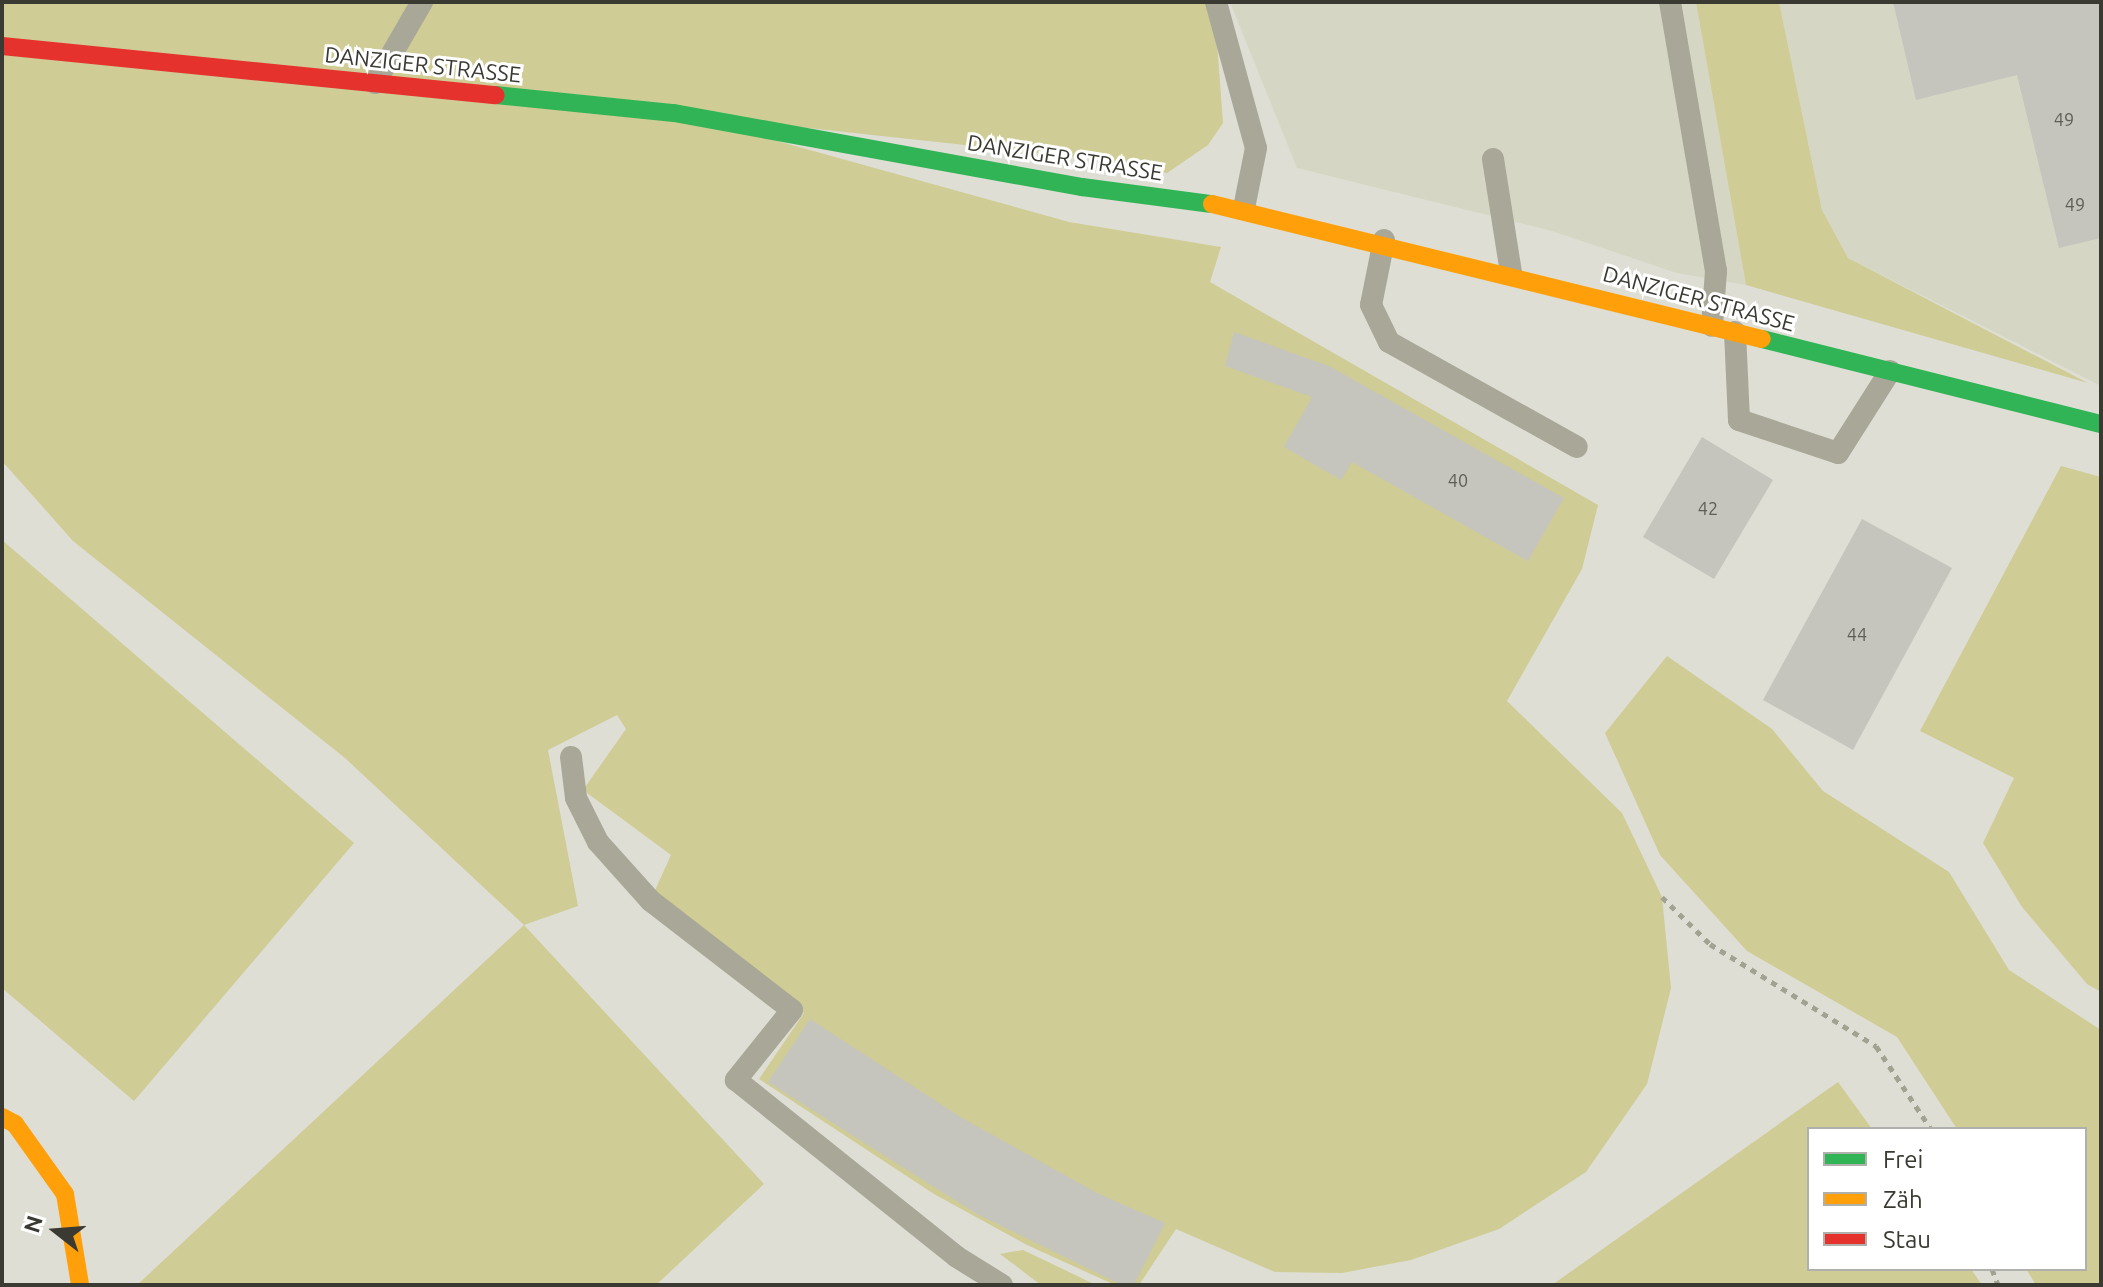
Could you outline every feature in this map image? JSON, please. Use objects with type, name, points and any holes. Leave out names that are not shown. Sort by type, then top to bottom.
[{"type":"street","name":"DANZIGER STRASSE","points":[[2,46],[674,113],[1082,187],[1244,208],[1384,240],[2101,424]]},
{"type":"street","points":[[2,1117],[15,1124],[65,1194],[80,1285]]},
{"type":"lane","points":[[375,83],[422,2]]},
{"type":"lane","points":[[1216,2],[1256,148],[1244,208]]},
{"type":"lane","points":[[1670,2],[1716,271],[1712,326]]},
{"type":"lane","points":[[1493,159],[1511,273]]},
{"type":"lane","points":[[1384,240],[1371,305],[1389,342],[1577,447]]},
{"type":"lane","points":[[1735,332],[1739,420],[1838,453],[1890,371]]},
{"type":"lane","points":[[571,757],[576,798],[598,842],[651,901],[792,1010],[736,1080],[957,1257],[1002,1285]]},
{"type":"path","points":[[1662,897],[1710,944],[1876,1046],[1930,1127]]},
{"type":"shaded area","points":[[2,2],[1214,2],[1223,123],[1208,145],[1167,173],[1093,159],[680,114],[1069,222],[1221,247],[1210,282],[1598,505],[1582,569],[1507,701],[1622,813],[1662,897],[1671,988],[1647,1084],[1586,1172],[1499,1229],[1411,1260],[1342,1273],[1275,1272],[1176,1229],[1139,1285],[1115,1285],[1027,1245],[934,1194],[759,1079],[804,1013],[652,897],[671,855],[583,790],[626,729],[617,715],[548,750],[578,906],[524,925],[345,758],[73,541],[2,461]]},
{"type":"shaded area","points":[[1230,2],[1696,2],[1746,285],[1677,273],[1552,231],[1297,168]]},
{"type":"shaded area","points":[[1696,2],[1779,2],[1822,210],[1848,258],[2088,383],[1746,285]]},
{"type":"shaded area","points":[[1779,2],[2101,2],[2101,386],[1848,258],[1822,210]]},
{"type":"shaded area","points":[[2061,466],[2101,477],[2101,992],[2087,984],[2022,907],[1983,843],[2014,778],[1920,731]]},
{"type":"shaded area","points":[[2,540],[354,843],[134,1101],[2,988]]},
{"type":"shaded area","points":[[1667,656],[1772,729],[1823,791],[1949,872],[2009,970],[2101,1030],[2101,1285],[2036,1285],[2027,1271],[2087,1271],[2087,1127],[1956,1127],[1897,1037],[1747,951],[1660,855],[1605,733]]},
{"type":"shaded area","points":[[524,925],[764,1184],[656,1285],[137,1285]]},
{"type":"shaded area","points":[[1838,1082],[1871,1127],[1807,1127],[1807,1271],[1972,1271],[1982,1285],[1552,1285]]},
{"type":"shaded area","points":[[1023,1250],[1096,1285],[1041,1285],[1000,1254]]},
{"type":"building","points":[[1893,2],[2101,2],[2101,238],[2059,248],[2017,75],[1916,100]]},
{"type":"building","points":[[1234,332],[1329,366],[1564,498],[1528,561],[1352,462],[1341,480],[1284,447],[1312,397],[1225,366]]},
{"type":"building","points":[[1702,437],[1773,480],[1714,579],[1643,537]]},
{"type":"building","points":[[1862,519],[1952,568],[1853,750],[1763,700]]},
{"type":"building","points":[[810,1019],[962,1118],[1097,1193],[1165,1223],[1134,1285],[1122,1285],[977,1214],[768,1082]]},
{"type":"traffic: fast","points":[[496,95],[674,113],[1082,187],[1212,204]]},
{"type":"traffic: fast","points":[[1762,339],[2101,424]]},
{"type":"traffic: slow","points":[[1212,204],[1762,339]]},
{"type":"traffic: slow","points":[[2,1117],[15,1124],[65,1194],[80,1285]]},
{"type":"traffic: jam","points":[[2,46],[496,95]]}]
